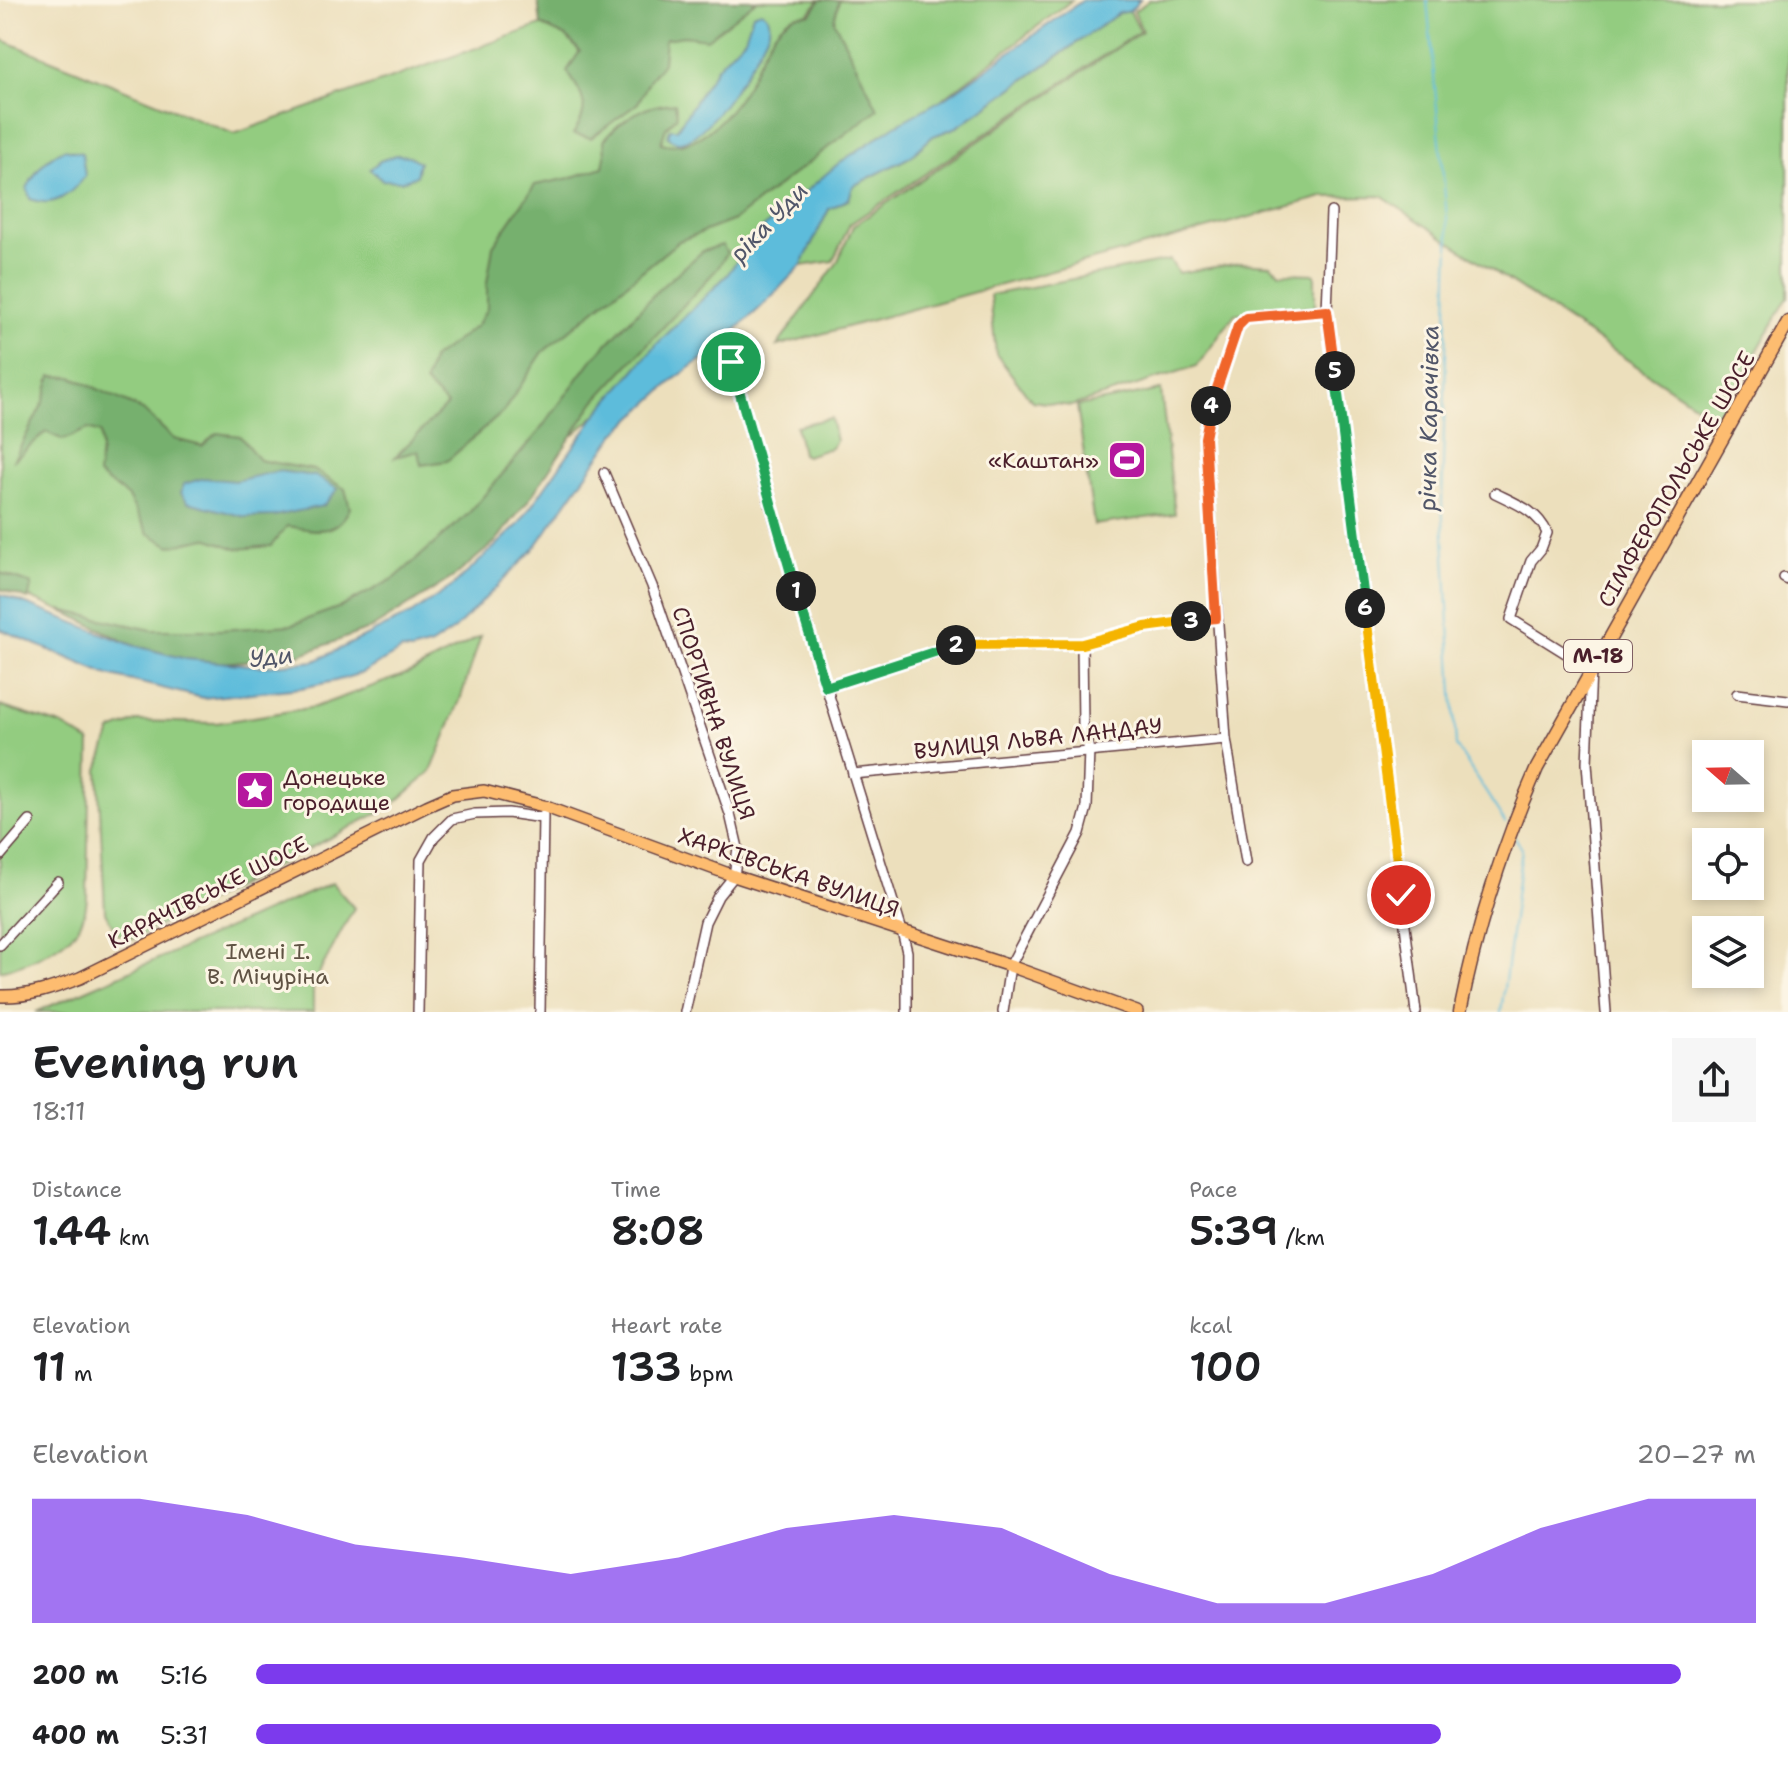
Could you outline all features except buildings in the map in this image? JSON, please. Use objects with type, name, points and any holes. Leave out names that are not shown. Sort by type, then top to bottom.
[{"type":"highway","name":"СІМФЕРОПОЛЬСЬКЕ ШОСЕ","points":[[1460,1012],[1481,921],[1506,839],[1553,735],[1788,322]]},
{"type":"main road","name":"ХАРКІВСЬКА ВУЛИЦЯ","points":[[427,806],[452,795],[484,791],[1010,966],[1137,1012]]},
{"type":"main road","name":"КАРАЧІВСЬКЕ ШОСЕ","points":[[0,996],[45,991],[80,978],[427,806]]},
{"type":"street","points":[[1331,212],[1327,311],[1416,1012]]},
{"type":"street","points":[[1246,862],[1226,739],[1205,438],[1208,415],[1238,326],[1246,318],[1327,311]]},
{"type":"street","points":[[731,362],[776,525],[902,931],[907,952],[907,1012]]},
{"type":"street","name":"СПОРТИВНА ВУЛИЦЯ","points":[[604,473],[652,586],[730,814],[738,848],[734,876]]},
{"type":"street","points":[[1495,493],[1532,512],[1543,523],[1547,533],[1541,549],[1531,561],[1511,619],[1591,669],[1587,763],[1606,1012]]},
{"type":"street","points":[[826,687],[958,645],[1082,644],[1145,627],[1216,618]]},
{"type":"street","points":[[1003,1012],[1010,966],[1080,833],[1087,807],[1089,750],[1083,727],[1082,644]]},
{"type":"street","points":[[1737,694],[1788,700]]},
{"type":"street","name":"ВУЛИЦЯ ЛЬВА ЛАНДАУ","points":[[853,774],[1226,739]]},
{"type":"street","points":[[418,1012],[421,860],[434,837],[452,819],[475,814],[543,812],[540,1012]]},
{"type":"street","points":[[0,856],[30,821]]},
{"type":"street","points":[[685,1012],[705,922],[718,896],[734,876]]},
{"type":"street","points":[[0,945],[58,882]]},
{"type":"green space","points":[[538,0],[757,0],[707,39],[684,36],[665,39],[663,63],[650,79],[638,103],[591,138],[573,134],[584,109],[567,71],[580,51],[567,37],[541,25]]},
{"type":"green space","points":[[706,0],[819,0],[809,13],[834,21],[839,0],[1072,0],[941,100],[879,136],[719,283],[596,415],[394,589],[269,637],[135,642],[0,585],[0,39],[234,134],[541,25],[567,37],[580,52]]},
{"type":"green space","points":[[820,0],[839,0],[834,21],[878,109],[734,220],[679,241],[543,352],[503,412],[447,461],[421,465],[418,451],[395,457],[447,405],[425,383],[432,359],[476,326],[487,309],[487,283],[493,246],[535,185],[603,167],[604,140],[627,119],[654,106],[675,103],[677,116],[666,128],[661,143],[674,145],[698,138],[719,121],[737,100],[764,50],[783,23],[794,16],[811,14]]},
{"type":"green space","points":[[1150,0],[1788,0],[1788,297],[1718,420],[1381,196],[1323,197],[777,346],[837,263],[853,226],[1142,31],[1134,11]]},
{"type":"green space","points":[[1130,11],[1140,31],[850,224],[833,261],[801,266],[829,209],[849,199],[853,186],[910,157],[933,136],[957,127],[1119,13]]},
{"type":"green space","points":[[722,245],[727,253],[718,268],[595,401],[529,500],[495,542],[455,576],[374,627],[294,657],[220,663],[186,659],[132,645],[61,610],[152,630],[219,630],[291,625],[343,606],[395,578],[468,514],[537,434],[591,361],[660,288],[703,251]]},
{"type":"green space","points":[[1170,260],[1178,273],[1240,263],[1270,265],[1280,273],[1315,274],[1315,307],[1235,314],[1197,366],[1071,406],[1032,401],[996,354],[990,295]]},
{"type":"green space","points":[[51,376],[72,377],[143,410],[174,439],[202,446],[217,433],[240,436],[259,460],[314,470],[345,489],[350,508],[344,518],[331,528],[315,530],[287,526],[271,546],[237,549],[206,538],[170,546],[148,533],[128,497],[98,475],[100,433],[88,429],[63,440],[46,432],[13,461],[44,401]]},
{"type":"green space","name":"«Каштан»","points":[[1161,390],[1175,514],[1094,525],[1077,406]]},
{"type":"green space","points":[[831,418],[836,441],[831,448],[806,456],[802,454],[796,426]]},
{"type":"green space","points":[[0,573],[32,584],[28,599],[0,589]]},
{"type":"green space","name":"Донецьке городище","points":[[481,636],[431,772],[390,807],[134,939],[117,934],[105,912],[98,770],[111,731],[137,721],[216,723],[315,707],[412,672]]},
{"type":"green space","points":[[0,706],[61,725],[90,742],[87,898],[84,915],[70,937],[59,945],[23,964],[0,971]]},
{"type":"green space","name":"Імені І. В. Мічуріна","points":[[332,883],[354,908],[313,984],[313,1012],[36,1012]]},
{"type":"water","points":[[1083,0],[1140,0],[1130,11],[1119,13],[957,127],[933,136],[910,157],[853,186],[849,199],[829,209],[801,266],[713,351],[676,378],[616,433],[533,550],[454,630],[431,645],[411,651],[402,650],[362,673],[335,681],[301,688],[203,698],[108,675],[0,629],[0,594],[132,645],[186,659],[261,666],[315,661],[411,614],[454,585],[518,525],[596,415],[656,345],[727,275],[755,235],[839,163],[896,125],[948,96]]},
{"type":"water","points":[[761,11],[769,19],[769,30],[731,95],[704,128],[691,138],[679,142],[669,138],[670,129],[677,129],[718,66],[745,38],[753,14]]},
{"type":"water","points":[[65,149],[82,153],[85,176],[74,189],[54,201],[30,199],[27,188],[38,170],[52,156]]},
{"type":"water","points":[[396,155],[409,156],[419,162],[416,176],[402,181],[382,180],[370,169],[380,161]]},
{"type":"water","points":[[278,471],[315,476],[338,489],[323,506],[274,516],[245,517],[188,502],[181,493],[184,484],[204,478],[235,481]]},
{"type":"waterway","name":"річка Карачівка","points":[[1427,0],[1449,240],[1442,502],[1456,746],[1505,822]]},
{"type":"waterway","name":"річка Карачівка","points":[[1501,1012],[1522,849],[1515,837]]},
{"type":"place","name":"«Каштан»","points":[[1127,460]]},
{"type":"place","name":"Донецьке городище","points":[[255,790]]},
{"type":"route","points":[[731,362],[776,525],[826,687],[958,645],[1082,644],[1145,627],[1216,618],[1205,438],[1208,415],[1238,326],[1246,318],[1327,311],[1401,895]]},
{"type":"water label","name":"ріка Уди","points":[[769,222]]},
{"type":"water label","name":"Уди","points":[[271,657]]}]
